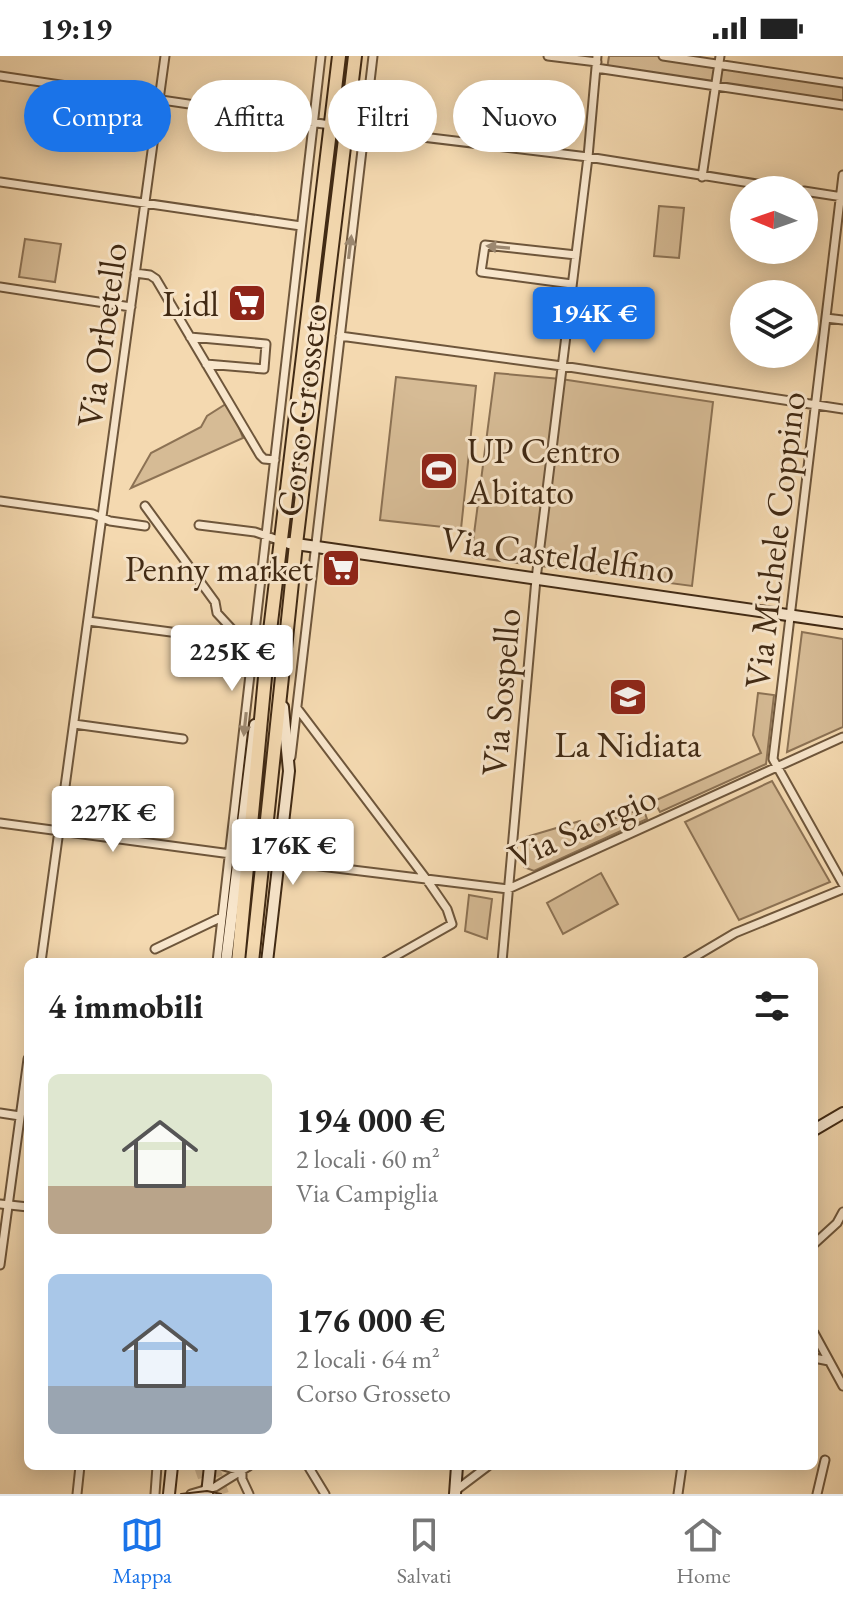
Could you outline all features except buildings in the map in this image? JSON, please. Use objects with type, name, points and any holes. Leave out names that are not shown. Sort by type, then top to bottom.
[{"type":"main road","name":"Corso Grosseto","points":[[336,80],[339,56]]},
{"type":"main road","name":"Corso Grosseto","points":[[352,80],[355,56]]},
{"type":"main road","name":"Corso Grosseto","points":[[238,958],[267,661],[328,150]]},
{"type":"main road","name":"Corso Grosseto","points":[[252,958],[296,544],[344,152]]},
{"type":"main road","name":"Via Casteldelfino","points":[[283,542],[843,623]]},
{"type":"main road","name":"Corso Grosseto","points":[[226,958],[259,692],[267,661]]},
{"type":"main road","name":"Corso Grosseto","points":[[267,958],[289,771],[281,681]]},
{"type":"main road","points":[[818,1128],[843,1113]]},
{"type":"main road","points":[[169,1494],[172,1470]]},
{"type":"main road","points":[[207,1492],[210,1470]]},
{"type":"main road","points":[[455,1492],[457,1470]]},
{"type":"street","name":"Via Orbetello","points":[[162,80],[165,56]]},
{"type":"street","name":"Corso Grosseto","points":[[217,958],[321,56]]},
{"type":"street","name":"Corso Grosseto","points":[[370,80],[373,56]]},
{"type":"street","points":[[548,56],[843,105]]},
{"type":"street","points":[[663,56],[720,60],[843,83]]},
{"type":"street","points":[[702,177],[720,60]]},
{"type":"street","name":"Via Sospello","points":[[502,958],[536,579],[597,62]]},
{"type":"street","points":[[0,76],[29,80]]},
{"type":"street","points":[[171,100],[328,123]]},
{"type":"street","points":[[437,139],[588,157],[730,181]]},
{"type":"street","name":"Via Orbetello","points":[[42,958],[152,152]]},
{"type":"street","name":"Corso Grosseto","points":[[289,771],[361,152]]},
{"type":"street","name":"Via Michele Coppino","points":[[777,767],[773,759],[843,175]]},
{"type":"street","points":[[0,182],[301,226]]},
{"type":"street","points":[[818,193],[842,197]]},
{"type":"street","points":[[572,284],[481,272],[485,245],[576,255]]},
{"type":"street","name":"Corso Grosseto","points":[[135,273],[156,279],[261,457],[275,460]]},
{"type":"street","points":[[0,287],[131,307]]},
{"type":"street","points":[[826,318],[843,320]]},
{"type":"street","points":[[340,336],[843,409]]},
{"type":"street","points":[[190,337],[266,344],[264,369],[206,364]]},
{"type":"street","points":[[0,501],[145,526]]},
{"type":"street","points":[[145,506],[215,602],[217,613],[252,651]]},
{"type":"street","name":"Via Casteldelfino","points":[[199,525],[266,536],[283,542]]},
{"type":"street","points":[[88,621],[201,636]]},
{"type":"street","points":[[297,708],[447,909],[452,924],[392,958]]},
{"type":"street","points":[[74,724],[183,739]]},
{"type":"street","name":"Via Saorgio","points":[[279,861],[508,889],[843,737]]},
{"type":"street","points":[[693,958],[735,933],[843,887],[777,767]]},
{"type":"street","points":[[0,823],[231,854]]},
{"type":"street","points":[[155,949],[222,917]]},
{"type":"street","points":[[0,1265],[4,1204],[24,1088]]},
{"type":"street","points":[[0,1113],[20,1116]]},
{"type":"street","points":[[4,1204],[24,1206]]},
{"type":"street","points":[[818,1240],[842,1215]]},
{"type":"street","points":[[818,1340],[843,1386]]},
{"type":"street","points":[[818,1359],[829,1361]]},
{"type":"street","points":[[817,1494],[825,1460]]},
{"type":"street","points":[[77,1494],[80,1470]]},
{"type":"street","points":[[155,1494],[157,1470]]},
{"type":"street","points":[[191,1494],[207,1492],[243,1470]]},
{"type":"street","points":[[245,1470],[242,1479],[249,1494]]},
{"type":"street","points":[[310,1470],[325,1494]]},
{"type":"street","points":[[455,1492],[483,1470]]},
{"type":"street","points":[[678,1494],[681,1470]]},
{"type":"shaded area","points":[[609,56],[663,56],[843,83],[843,105],[607,69]]},
{"type":"shaded area","points":[[659,206],[684,208],[679,258],[654,256]]},
{"type":"shaded area","points":[[25,239],[61,244],[55,282],[19,277]]},
{"type":"shaded area","points":[[495,373],[561,379],[713,402],[692,586],[471,557]]},
{"type":"shaded area","points":[[396,377],[476,386],[461,529],[380,520]]},
{"type":"shaded area","points":[[229,402],[243,438],[131,488],[151,453],[201,427],[207,416]]},
{"type":"shaded area","points":[[802,632],[843,639],[843,727],[787,752]]},
{"type":"shaded area","points":[[758,693],[774,695],[766,764],[660,812],[654,801],[761,753],[753,735]]},
{"type":"shaded area","points":[[772,781],[830,882],[739,920],[685,822]]},
{"type":"shaded area","points":[[643,808],[647,819],[534,871],[524,867],[526,837],[580,821],[586,829]]},
{"type":"shaded area","points":[[601,873],[618,904],[563,934],[547,903]]},
{"type":"shaded area","points":[[469,895],[492,899],[487,939],[465,931]]},
{"type":"tunnel","points":[[201,1470],[209,1493]]},
{"type":"tunnel","points":[[214,1470],[223,1494]]},
{"type":"tram line","points":[[181,1494],[207,1491],[221,1494]]},
{"type":"place","name":"Lidl","points":[[247,303]]},
{"type":"place","name":"UP Centro Abitato","points":[[439,471]]},
{"type":"place","name":"Penny market","points":[[341,568]]},
{"type":"place","name":"La Nidiata","points":[[628,697]]}]
